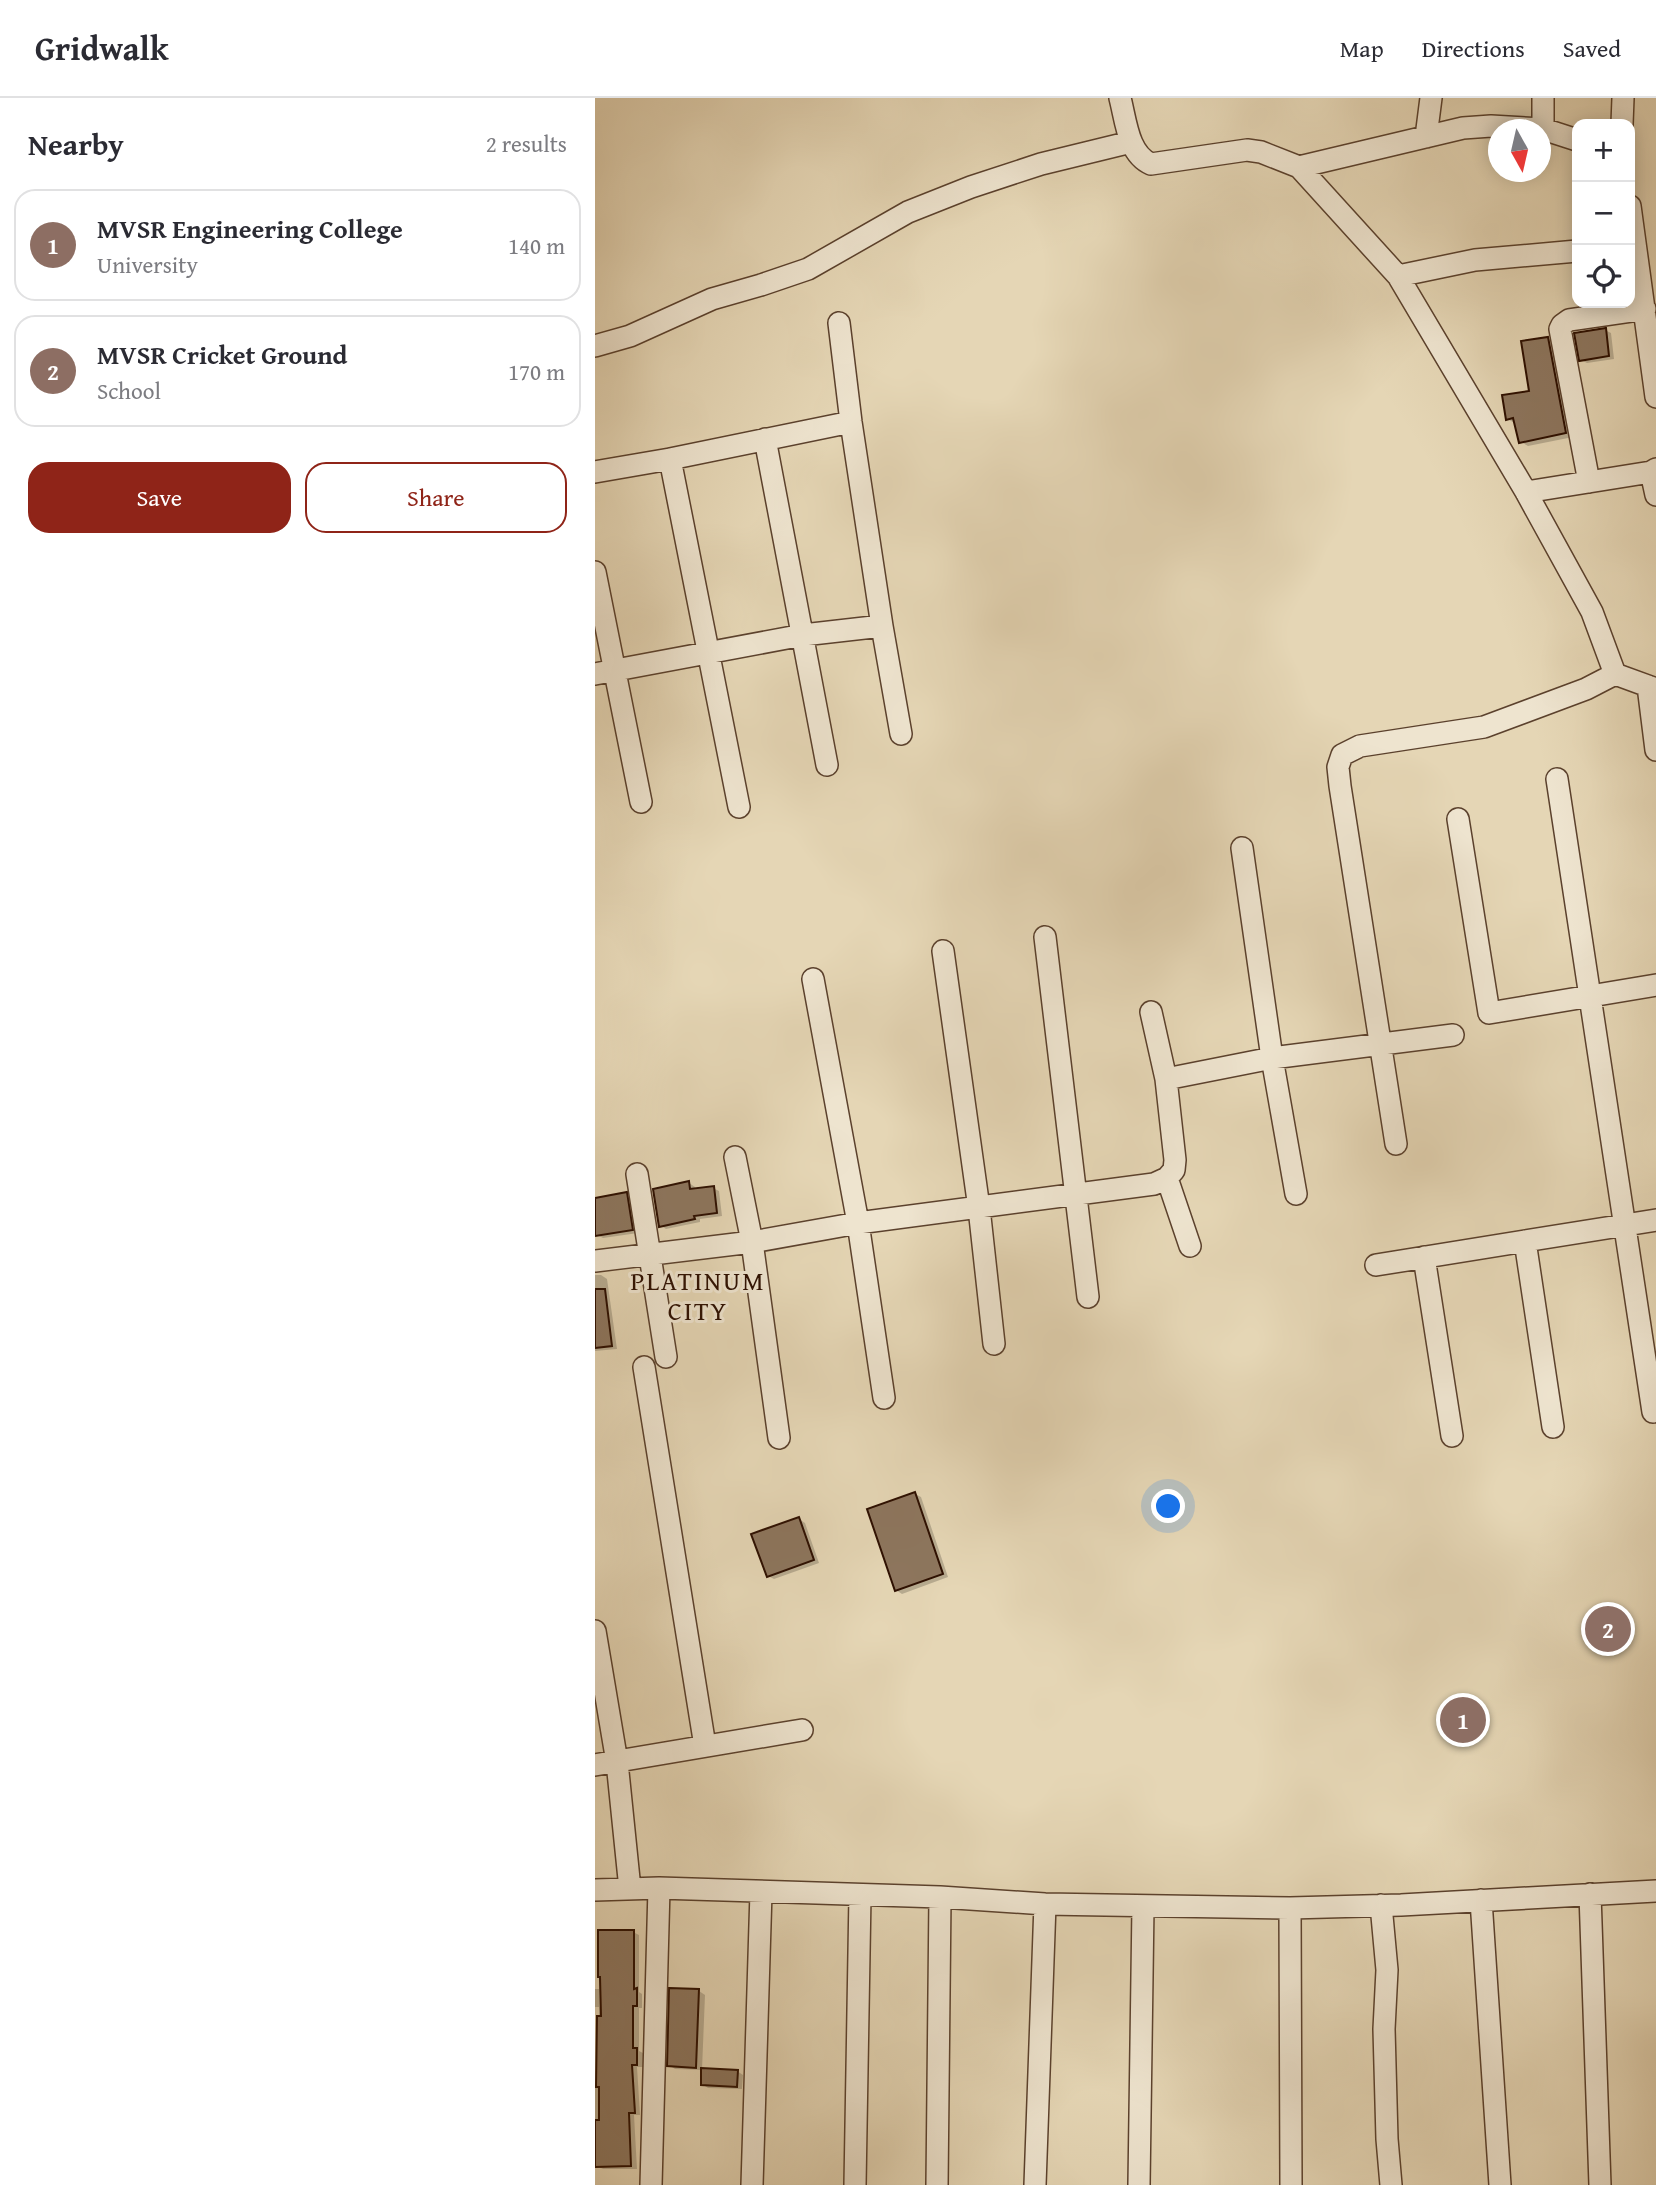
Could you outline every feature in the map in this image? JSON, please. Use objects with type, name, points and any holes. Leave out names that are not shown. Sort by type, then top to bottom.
[{"type":"street","points":[[1120,98],[1131,142],[1142,160],[1151,164],[1247,150],[1261,152],[1299,167],[1398,276],[1526,492],[1592,612],[1615,674]]},
{"type":"street","points":[[1426,137],[1431,98]]},
{"type":"street","points":[[1543,98],[1543,119]]},
{"type":"street","points":[[1622,119],[1623,98]]},
{"type":"street","points":[[1299,167],[1463,128],[1488,127]]},
{"type":"street","points":[[1551,132],[1572,138]]},
{"type":"street","points":[[595,346],[630,336],[712,299],[808,269],[908,212],[971,187],[1041,164],[1131,142]]},
{"type":"street","points":[[1635,224],[1641,245],[1645,309],[1656,397]]},
{"type":"street","points":[[1398,276],[1475,260],[1572,251]]},
{"type":"street","points":[[1589,482],[1560,329],[1562,324],[1569,320],[1645,309]]},
{"type":"street","points":[[839,323],[851,422],[901,734]]},
{"type":"street","points":[[595,472],[851,422]]},
{"type":"street","points":[[765,439],[827,765]]},
{"type":"street","points":[[670,459],[740,807]]},
{"type":"street","points":[[1526,492],[1654,470],[1656,495]]},
{"type":"street","points":[[595,572],[604,672],[641,802]]},
{"type":"street","points":[[604,672],[803,635],[882,626]]},
{"type":"street","points":[[1396,1144],[1340,786],[1338,766],[1342,755],[1360,746],[1484,727],[1586,689],[1615,674],[1652,687],[1656,750]]},
{"type":"street","points":[[1557,779],[1653,1412]]},
{"type":"street","points":[[1458,819],[1489,1013],[1656,985]]},
{"type":"street","points":[[1242,848],[1272,1058],[1296,1194]]},
{"type":"street","points":[[1045,937],[1088,1297]]},
{"type":"street","points":[[943,951],[979,1208],[993,1344]]},
{"type":"street","points":[[813,979],[857,1223],[884,1398]]},
{"type":"street","points":[[595,1261],[752,1242],[857,1223],[1154,1184],[1167,1178],[1174,1170],[1175,1160],[1166,1079],[1151,1012]]},
{"type":"street","points":[[1166,1079],[1272,1058],[1453,1035]]},
{"type":"street","points":[[735,1157],[752,1242],[779,1438]]},
{"type":"street","points":[[637,1174],[666,1357]]},
{"type":"street","points":[[1167,1178],[1190,1246]]},
{"type":"street","points":[[1376,1265],[1656,1220]]},
{"type":"street","points":[[1525,1241],[1553,1427]]},
{"type":"street","points":[[1424,1257],[1452,1436]]},
{"type":"street","points":[[644,1367],[705,1746]]},
{"type":"street","points":[[595,1631],[617,1762],[630,1889]]},
{"type":"street","points":[[595,1765],[802,1730]]},
{"type":"street","points":[[650,2185],[659,1888]]},
{"type":"street","points":[[595,1890],[659,1888],[940,1897],[1045,1904],[1290,1908],[1656,1891]]},
{"type":"street","points":[[752,2185],[761,1892]]},
{"type":"street","points":[[1590,1894],[1600,2185]]},
{"type":"street","points":[[855,2185],[860,1895]]},
{"type":"street","points":[[937,2185],[940,1897]]},
{"type":"street","points":[[1481,1900],[1500,2185]]},
{"type":"street","points":[[1035,2185],[1045,1904]]},
{"type":"street","points":[[1381,1905],[1387,1970],[1384,2029],[1391,2185]]},
{"type":"street","points":[[1139,2185],[1143,1906]]},
{"type":"street","points":[[1290,1908],[1291,2185]]},
{"type":"building","points":[[1606,328],[1609,356],[1579,361],[1574,333]]},
{"type":"building","points":[[1548,337],[1566,433],[1519,443],[1513,418],[1506,420],[1502,395],[1529,391],[1521,341]]},
{"type":"building","points":[[689,1181],[690,1189],[714,1186],[717,1213],[694,1216],[695,1219],[659,1227],[653,1189]]},
{"type":"building","points":[[627,1192],[633,1230],[595,1236],[595,1198]]},
{"type":"building","points":[[595,1289],[605,1289],[612,1346],[595,1348]]},
{"type":"building","points":[[915,1492],[943,1574],[895,1591],[867,1509]]},
{"type":"building","points":[[799,1517],[814,1560],[767,1577],[751,1534]]},
{"type":"building","points":[[598,1930],[634,1930],[634,1989],[637,1988],[637,2006],[633,2006],[633,2048],[637,2048],[637,2065],[632,2065],[635,2113],[629,2113],[631,2166],[595,2167],[595,2120],[599,2120],[599,2087],[596,2087],[597,2016],[601,2016]]},
{"type":"building","points":[[669,1988],[699,1989],[696,2068],[667,2066]]},
{"type":"building","points":[[701,2068],[738,2070],[737,2087],[701,2085]]},
{"type":"place","name":"MVSR Cricket Ground","points":[[1608,1629]]},
{"type":"place","name":"MVSR Engineering College","points":[[1463,1720]]},
{"type":"district","name":"PLATINUM CITY","points":[[698,1296]]}]
